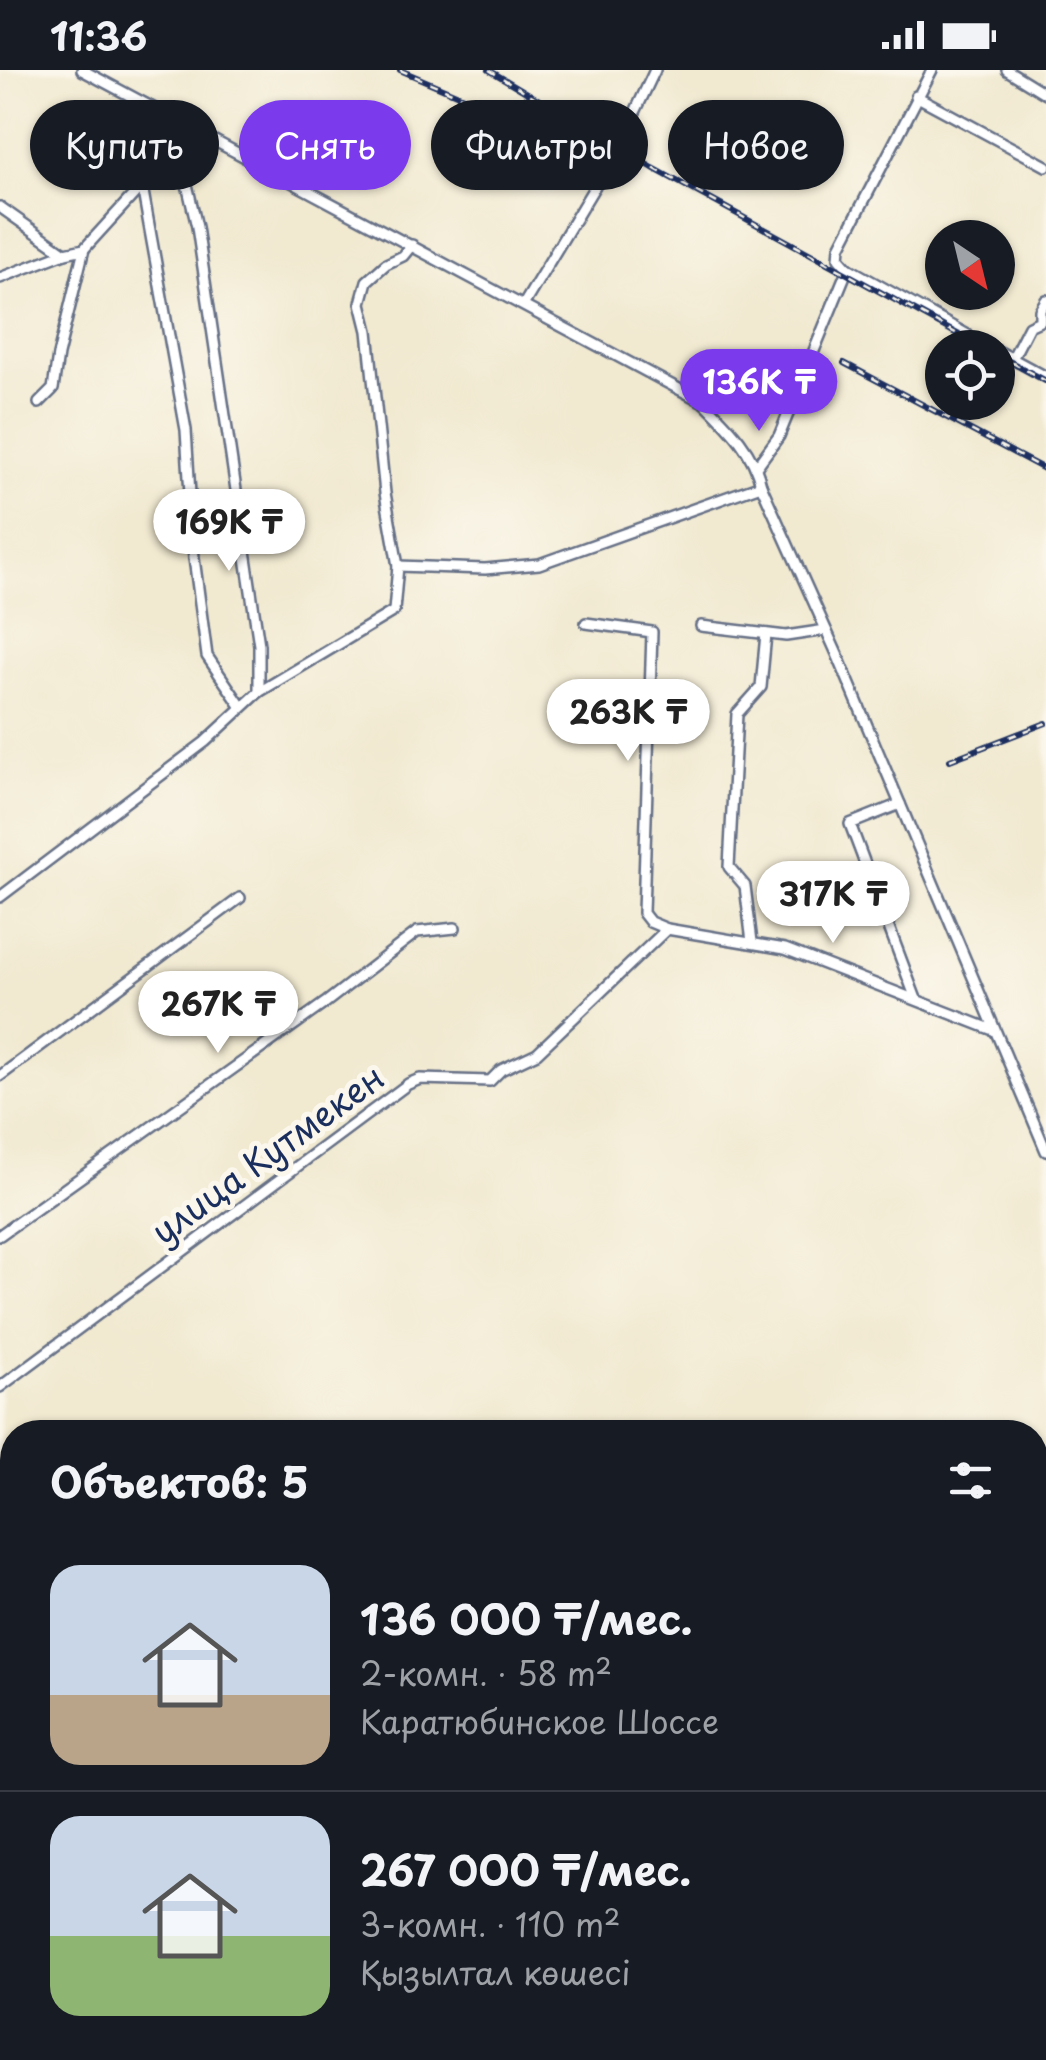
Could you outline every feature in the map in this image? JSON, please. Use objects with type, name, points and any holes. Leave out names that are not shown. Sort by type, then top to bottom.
[{"type":"street","points":[[82,70],[137,100]]},
{"type":"street","points":[[524,304],[619,146],[655,70]]},
{"type":"street","points":[[932,70],[840,246],[839,258],[848,268],[960,330]]},
{"type":"street","points":[[1007,70],[1046,94]]},
{"type":"street","points":[[916,96],[1046,166]]},
{"type":"street","points":[[219,144],[706,403],[736,434],[757,466],[761,484],[1046,1151]]},
{"type":"street","points":[[39,403],[53,389],[84,249],[138,190]]},
{"type":"street","points":[[143,190],[186,430],[194,558],[208,656],[241,706]]},
{"type":"street","points":[[187,190],[203,266],[259,645],[259,692]]},
{"type":"street","points":[[0,207],[65,253]]},
{"type":"street","points":[[0,897],[205,742],[259,692],[394,611],[398,566],[362,303],[367,281],[412,245]]},
{"type":"street","points":[[0,278],[84,249]]},
{"type":"street","points":[[757,466],[778,436],[848,268]]},
{"type":"street","points":[[1015,353],[1029,326],[1043,322],[1040,310],[1046,300]]},
{"type":"street","points":[[1015,361],[1043,376],[1046,390]]},
{"type":"street","points":[[398,566],[485,570],[539,564],[761,484]]},
{"type":"street","points":[[586,623],[652,632],[642,913],[650,922],[667,929],[785,949],[993,1030]]},
{"type":"street","points":[[701,626],[786,636],[826,630]]},
{"type":"street","points":[[752,942],[745,886],[729,867],[737,714],[761,688],[766,634]]},
{"type":"street","points":[[900,804],[850,824],[916,999]]},
{"type":"street","points":[[0,1076],[240,898]]},
{"type":"street","points":[[0,1235],[325,1003],[417,932],[454,928]]},
{"type":"street","name":"улица Кутмекен","points":[[0,1388],[408,1084],[420,1080],[490,1081],[501,1070],[538,1052],[667,929]]},
{"type":"railway","points":[[400,70],[470,100]]},
{"type":"railway","points":[[489,70],[653,168],[950,330]]},
{"type":"railway","points":[[844,363],[1046,470]]},
{"type":"railway","points":[[1015,364],[1046,381]]},
{"type":"railway","points":[[950,760],[1046,723]]}]
